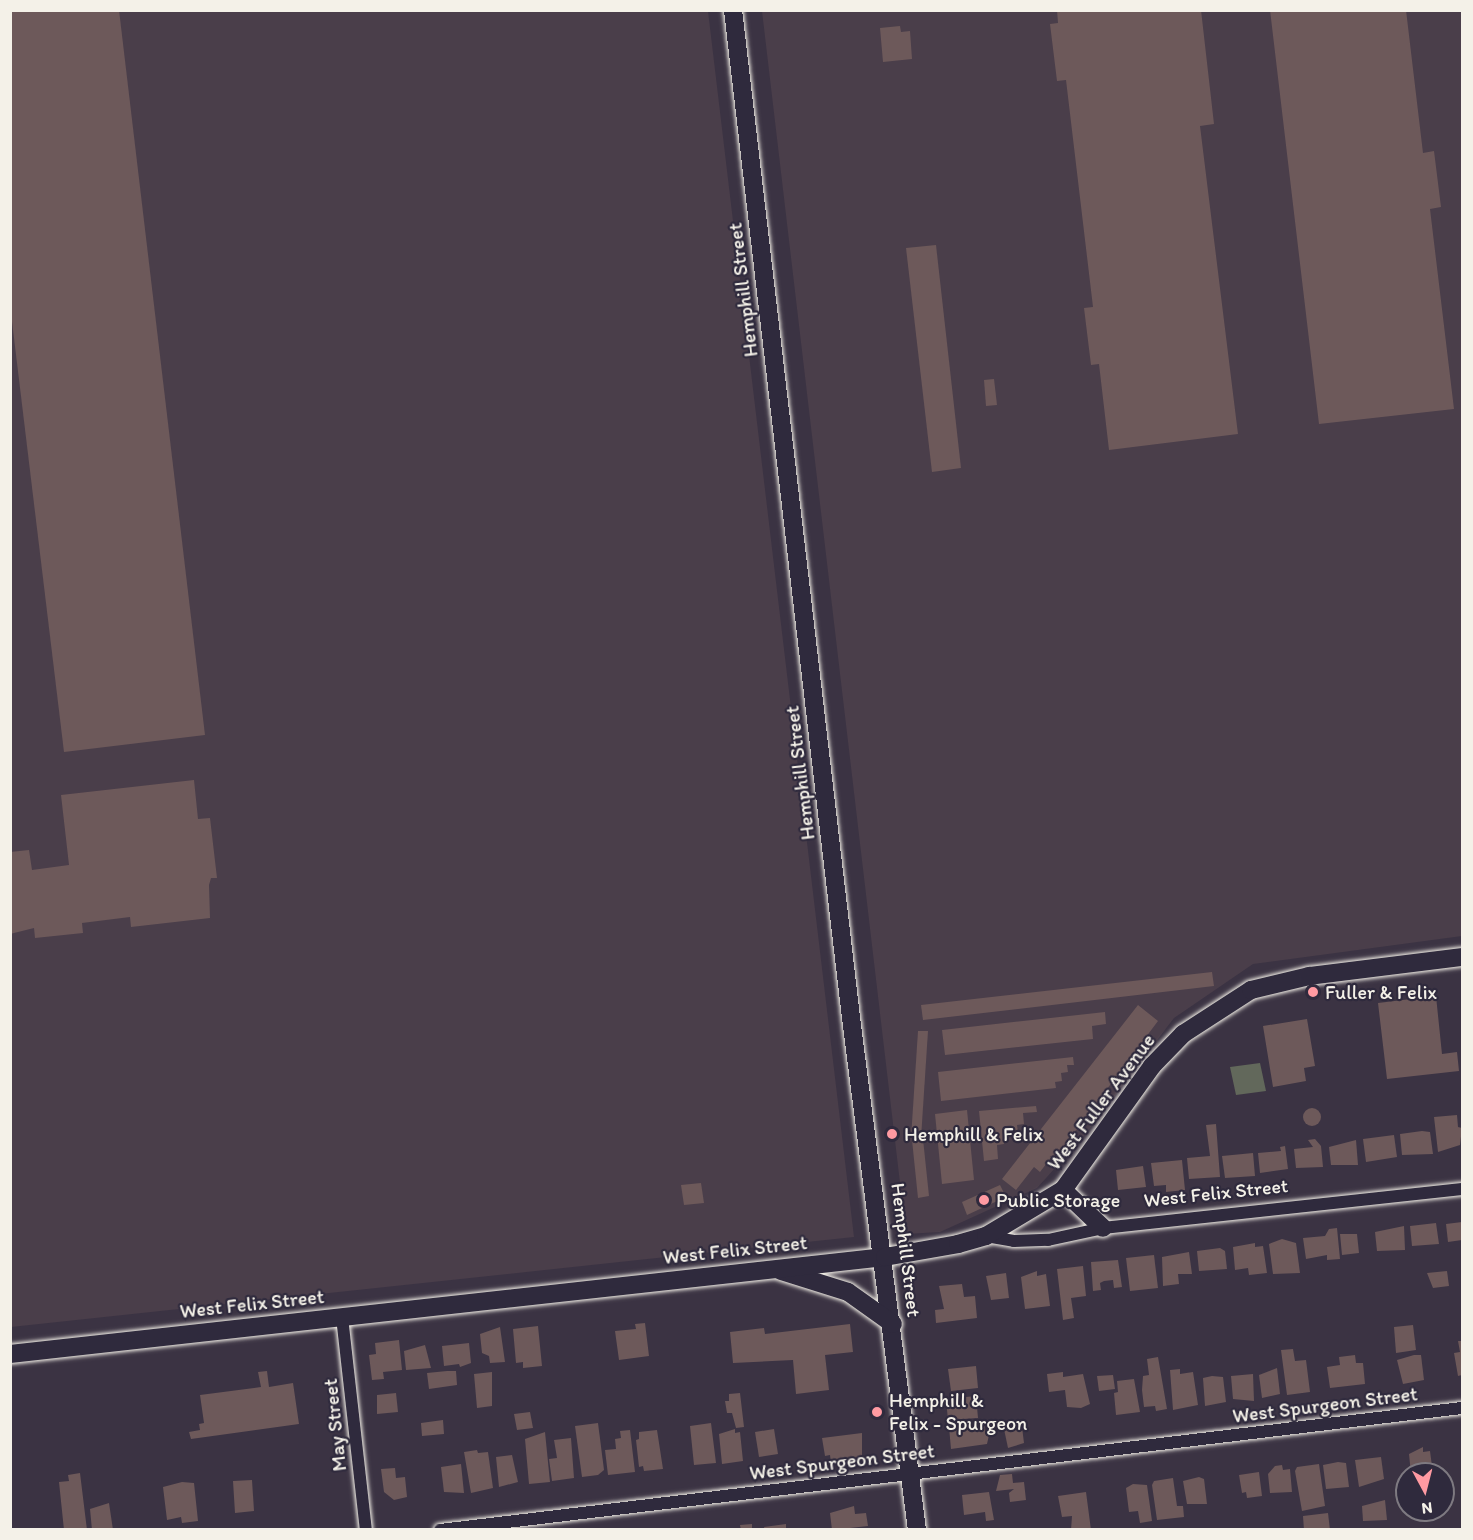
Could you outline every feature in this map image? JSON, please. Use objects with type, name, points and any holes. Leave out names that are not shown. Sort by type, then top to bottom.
[{"type":"main road","name":"Hemphill Street","points":[[733,10],[852,1026],[885,1257],[917,1530]]},
{"type":"main road","name":"West Fuller Avenue","points":[[986,1236],[1063,1190],[1152,1066],[1183,1034],[1251,990],[1309,976],[1462,957]]},
{"type":"main road","points":[[1063,1190],[1103,1228]]},
{"type":"main road","name":"West Felix Street","points":[[13,1354],[885,1257],[986,1236]]},
{"type":"main road","points":[[773,1269],[848,1292],[893,1324]]},
{"type":"street","name":"West Felix Street","points":[[986,1236],[1014,1241],[1048,1240],[1103,1228],[1462,1189]]},
{"type":"street","name":"May Street","points":[[342,1317],[366,1530]]},
{"type":"street","name":"West Spurgeon Street","points":[[440,1530],[1462,1408]]},
{"type":"shaded area","points":[[10,11],[708,11],[854,1237],[11,1327]]},
{"type":"shaded area","points":[[762,11],[1462,11],[1462,936],[1253,964],[1174,1018],[1084,1136],[1037,1188],[940,1232],[906,1234]]},
{"type":"green space","points":[[1260,1063],[1266,1091],[1236,1095],[1230,1067]]},
{"type":"building","points":[[10,10],[119,10],[205,735],[64,752],[10,305]]},
{"type":"building","points":[[1057,10],[1201,10],[1214,124],[1200,126],[1238,434],[1109,450],[1099,364],[1091,365],[1084,308],[1093,307],[1066,80],[1057,81],[1050,24],[1058,23]]},
{"type":"building","points":[[1270,10],[1406,10],[1423,153],[1434,151],[1441,207],[1430,209],[1454,409],[1319,424]]},
{"type":"building","points":[[900,26],[901,32],[910,31],[912,59],[883,62],[880,28]]},
{"type":"building","points":[[936,245],[961,468],[932,472],[906,248]]},
{"type":"building","points":[[994,379],[997,405],[986,406],[984,380]]},
{"type":"building","points":[[194,780],[198,819],[210,818],[217,878],[211,878],[209,885],[210,918],[131,927],[130,917],[82,923],[83,933],[35,938],[34,928],[10,934],[10,852],[29,850],[32,870],[69,865],[61,795]]},
{"type":"building","points":[[1212,972],[1214,986],[923,1020],[921,1005]]},
{"type":"building","points":[[1436,996],[1442,1054],[1457,1052],[1459,1071],[1387,1079],[1378,1003]]},
{"type":"building","points":[[1138,1005],[1158,1021],[1056,1157],[1053,1155],[1040,1172],[1034,1167],[1016,1190],[1002,1179]]},
{"type":"building","points":[[1105,1012],[1106,1024],[1092,1026],[1093,1039],[945,1055],[942,1030]]},
{"type":"building","points":[[1307,1019],[1315,1066],[1304,1068],[1306,1081],[1273,1087],[1263,1026]]},
{"type":"building","points":[[918,1031],[928,1031],[921,1138],[911,1138]]},
{"type":"building","points":[[1073,1057],[1074,1065],[1067,1065],[1068,1072],[1061,1073],[1062,1081],[1055,1082],[1056,1088],[941,1101],[938,1072]]},
{"type":"building","points":[[1036,1106],[1037,1112],[1023,1113],[1024,1124],[1017,1125],[1018,1132],[1003,1133],[1004,1144],[997,1145],[998,1159],[984,1161],[979,1111]]},
{"type":"building","points":[[1308,1108],[1316,1108],[1321,1113],[1319,1124],[1308,1126],[1303,1121],[1303,1113]]},
{"type":"building","points":[[967,1110],[974,1180],[942,1184],[935,1114]]},
{"type":"building","points":[[1457,1115],[1458,1127],[1462,1128],[1460,1145],[1438,1152],[1434,1117]]},
{"type":"building","points":[[1216,1124],[1220,1177],[1189,1179],[1187,1158],[1210,1156],[1206,1125]]},
{"type":"building","points":[[1430,1132],[1433,1154],[1402,1155],[1400,1134]]},
{"type":"building","points":[[1394,1135],[1397,1157],[1366,1162],[1363,1139]]},
{"type":"building","points":[[923,1139],[929,1196],[918,1198],[912,1140]]},
{"type":"building","points":[[1315,1139],[1321,1146],[1323,1167],[1296,1168],[1294,1149],[1313,1147],[1308,1140]]},
{"type":"building","points":[[1356,1140],[1358,1165],[1331,1165],[1329,1147]]},
{"type":"building","points":[[1285,1146],[1288,1169],[1260,1173],[1258,1153],[1281,1151],[1280,1147]]},
{"type":"building","points":[[1253,1153],[1255,1176],[1225,1178],[1222,1156]]},
{"type":"building","points":[[1182,1160],[1185,1190],[1166,1192],[1166,1185],[1154,1186],[1151,1163]]},
{"type":"building","points":[[1143,1166],[1146,1187],[1118,1190],[1116,1170]]},
{"type":"building","points":[[701,1183],[704,1203],[684,1205],[681,1185]]},
{"type":"building","name":"Public Storage","points":[[1000,1185],[1006,1197],[967,1215],[962,1202]]},
{"type":"building","points":[[1462,1222],[1462,1240],[1448,1242],[1446,1224]]},
{"type":"building","points":[[1436,1223],[1439,1244],[1412,1246],[1410,1226]]},
{"type":"building","points":[[1404,1226],[1405,1250],[1377,1251],[1375,1232]]},
{"type":"building","points":[[1337,1228],[1340,1259],[1327,1260],[1327,1255],[1306,1259],[1303,1238],[1325,1236],[1329,1229]]},
{"type":"building","points":[[1340,1234],[1357,1234],[1359,1253],[1342,1255]]},
{"type":"building","points":[[1282,1239],[1296,1243],[1300,1273],[1273,1274],[1269,1244]]},
{"type":"building","points":[[1255,1243],[1255,1247],[1263,1246],[1267,1273],[1249,1275],[1248,1268],[1235,1270],[1233,1247]]},
{"type":"building","points":[[1220,1248],[1225,1251],[1227,1269],[1199,1271],[1197,1251]]},
{"type":"building","points":[[1189,1252],[1192,1274],[1178,1274],[1179,1284],[1163,1286],[1162,1257]]},
{"type":"building","points":[[1154,1255],[1158,1288],[1130,1291],[1126,1258]]},
{"type":"building","points":[[1118,1260],[1122,1287],[1114,1288],[1113,1280],[1104,1281],[1100,1283],[1101,1290],[1093,1291],[1091,1262]]},
{"type":"building","points":[[1083,1266],[1086,1296],[1071,1298],[1074,1318],[1063,1320],[1057,1269]]},
{"type":"building","points":[[1037,1271],[1037,1276],[1046,1274],[1050,1306],[1025,1309],[1021,1277]]},
{"type":"building","points":[[1447,1271],[1449,1286],[1433,1288],[1427,1273]]},
{"type":"building","points":[[1006,1273],[1009,1298],[991,1300],[986,1276]]},
{"type":"building","points":[[962,1284],[964,1297],[975,1296],[977,1318],[936,1323],[935,1310],[944,1309],[939,1286]]},
{"type":"building","points":[[645,1323],[649,1356],[619,1360],[615,1331],[636,1329],[635,1324]]},
{"type":"building","points":[[850,1324],[853,1352],[825,1355],[829,1390],[796,1394],[793,1360],[733,1363],[730,1332],[764,1328],[765,1334]]},
{"type":"building","points":[[1413,1325],[1416,1350],[1396,1353],[1394,1327]]},
{"type":"building","points":[[538,1326],[542,1366],[523,1368],[523,1362],[516,1363],[513,1329]]},
{"type":"building","points":[[500,1327],[505,1362],[490,1363],[489,1356],[482,1353],[480,1334]]},
{"type":"building","points":[[399,1340],[402,1370],[383,1372],[384,1379],[372,1380],[369,1355],[376,1354],[375,1343]]},
{"type":"building","points":[[1458,1341],[1462,1341],[1462,1375],[1458,1376],[1454,1353],[1460,1352]]},
{"type":"building","points":[[469,1343],[471,1363],[460,1367],[459,1364],[444,1366],[442,1346]]},
{"type":"building","points":[[425,1345],[431,1368],[406,1370],[404,1351]]},
{"type":"building","points":[[1293,1349],[1295,1361],[1306,1360],[1310,1392],[1287,1395],[1281,1350]]},
{"type":"building","points":[[1355,1355],[1356,1363],[1363,1363],[1365,1384],[1330,1388],[1327,1367],[1340,1365],[1339,1357]]},
{"type":"building","points":[[1421,1355],[1424,1380],[1403,1384],[1397,1360]]},
{"type":"building","points":[[1158,1357],[1167,1409],[1156,1411],[1155,1406],[1144,1407],[1142,1390],[1143,1376],[1149,1375],[1147,1359]]},
{"type":"building","points":[[976,1366],[978,1388],[951,1391],[948,1369]]},
{"type":"building","points":[[1277,1368],[1280,1394],[1262,1398],[1259,1375]]},
{"type":"building","points":[[1180,1369],[1180,1374],[1193,1372],[1198,1405],[1173,1410],[1170,1370]]},
{"type":"building","points":[[267,1371],[269,1387],[293,1383],[299,1424],[191,1439],[189,1432],[200,1430],[199,1424],[204,1423],[200,1395],[261,1387],[258,1372]]},
{"type":"building","points":[[456,1371],[457,1385],[429,1389],[427,1373]]},
{"type":"building","points":[[492,1372],[492,1406],[477,1408],[474,1374]]},
{"type":"building","points":[[1063,1372],[1063,1377],[1083,1374],[1090,1404],[1081,1408],[1067,1407],[1065,1390],[1049,1392],[1047,1374]]},
{"type":"building","points":[[1253,1374],[1254,1401],[1233,1399],[1231,1376]]},
{"type":"building","points":[[1113,1375],[1115,1389],[1099,1391],[1097,1376]]},
{"type":"building","points":[[1223,1377],[1226,1402],[1205,1406],[1203,1378]]},
{"type":"building","points":[[1134,1379],[1140,1412],[1116,1415],[1114,1393],[1118,1392],[1117,1381]]},
{"type":"building","points":[[396,1393],[398,1412],[377,1414],[377,1395]]},
{"type":"building","points":[[740,1393],[744,1427],[736,1428],[732,1413],[727,1413],[725,1401],[729,1401],[729,1394]]},
{"type":"building","points":[[976,1396],[978,1418],[948,1420],[946,1399]]},
{"type":"building","points":[[530,1412],[533,1428],[517,1430],[514,1414]]},
{"type":"building","points":[[443,1420],[444,1434],[422,1436],[421,1423]]},
{"type":"building","points":[[984,1422],[986,1436],[989,1435],[987,1444],[951,1449],[949,1427]]},
{"type":"building","points":[[598,1423],[604,1470],[598,1475],[582,1477],[575,1426]]},
{"type":"building","points":[[711,1423],[716,1463],[694,1465],[690,1426]]},
{"type":"building","points":[[1022,1427],[1024,1443],[1008,1448],[1004,1429]]},
{"type":"building","points":[[735,1429],[735,1433],[740,1432],[743,1461],[722,1464],[719,1434]]},
{"type":"building","points":[[774,1429],[778,1454],[759,1457],[755,1432]]},
{"type":"building","points":[[630,1430],[635,1472],[608,1475],[605,1450],[616,1449],[615,1439],[621,1438],[620,1431]]},
{"type":"building","points":[[657,1430],[663,1469],[644,1471],[643,1466],[639,1467],[636,1440],[639,1439],[639,1432]]},
{"type":"building","points":[[545,1432],[550,1482],[529,1484],[525,1439]]},
{"type":"building","points":[[862,1433],[862,1459],[831,1463],[830,1455],[825,1456],[822,1438]]},
{"type":"building","points":[[571,1438],[574,1478],[552,1481],[549,1459],[557,1458],[554,1440]]},
{"type":"building","points":[[1423,1447],[1423,1452],[1430,1451],[1431,1462],[1410,1462],[1409,1454]]},
{"type":"building","points":[[477,1450],[478,1453],[488,1452],[493,1488],[471,1493],[464,1452]]},
{"type":"building","points":[[512,1455],[518,1482],[499,1487],[496,1457]]},
{"type":"building","points":[[1381,1457],[1384,1479],[1359,1487],[1355,1460]]},
{"type":"building","points":[[1346,1463],[1349,1487],[1326,1489],[1323,1465]]},
{"type":"building","points":[[461,1464],[464,1493],[444,1492],[441,1467]]},
{"type":"building","points":[[1319,1464],[1325,1506],[1302,1511],[1295,1471],[1297,1467]]},
{"type":"building","points":[[1282,1465],[1283,1470],[1290,1469],[1292,1492],[1270,1493],[1268,1474],[1275,1466]]},
{"type":"building","points":[[395,1468],[396,1478],[405,1477],[407,1497],[394,1500],[384,1492],[381,1469]]},
{"type":"building","points":[[1259,1472],[1262,1496],[1247,1498],[1246,1492],[1242,1493],[1239,1475]]},
{"type":"building","points":[[80,1473],[87,1530],[64,1530],[59,1482],[69,1481],[68,1475]]},
{"type":"building","points":[[1012,1474],[1013,1483],[1024,1482],[1026,1500],[1010,1502],[1009,1493],[1014,1489],[996,1491],[1000,1475]]},
{"type":"building","points":[[1199,1477],[1204,1479],[1207,1504],[1187,1504],[1183,1481]]},
{"type":"building","points":[[1173,1478],[1177,1506],[1183,1506],[1184,1517],[1157,1520],[1152,1485],[1154,1481]]},
{"type":"building","points":[[252,1480],[254,1511],[235,1513],[233,1481]]},
{"type":"building","points":[[182,1482],[194,1483],[198,1521],[182,1523],[181,1517],[167,1520],[163,1487]]},
{"type":"building","points":[[1133,1484],[1147,1485],[1152,1521],[1140,1523],[1138,1511],[1129,1512],[1126,1488]]},
{"type":"building","points":[[989,1492],[994,1520],[986,1521],[985,1512],[964,1515],[962,1495]]},
{"type":"building","points":[[1086,1492],[1091,1530],[1071,1530],[1072,1516],[1062,1517],[1058,1496]]},
{"type":"building","points":[[1385,1500],[1387,1520],[1363,1521],[1362,1506]]},
{"type":"building","points":[[109,1503],[113,1530],[92,1530],[90,1509]]},
{"type":"building","points":[[854,1506],[855,1514],[866,1513],[868,1526],[832,1530],[830,1513]]},
{"type":"building","points":[[1328,1513],[1330,1530],[1304,1530],[1303,1516]]},
{"type":"building","points":[[752,1524],[752,1530],[741,1530],[740,1525]]},
{"type":"building","points":[[786,1524],[786,1530],[765,1530],[764,1527]]},
{"type":"place","name":"Fuller & Felix","points":[[1313,992]]},
{"type":"place","name":"Hemphill & Felix","points":[[892,1134]]},
{"type":"place","name":"Public Storage","points":[[984,1200]]},
{"type":"place","name":"Hemphill & Felix - Spurgeon","points":[[877,1412]]}]
